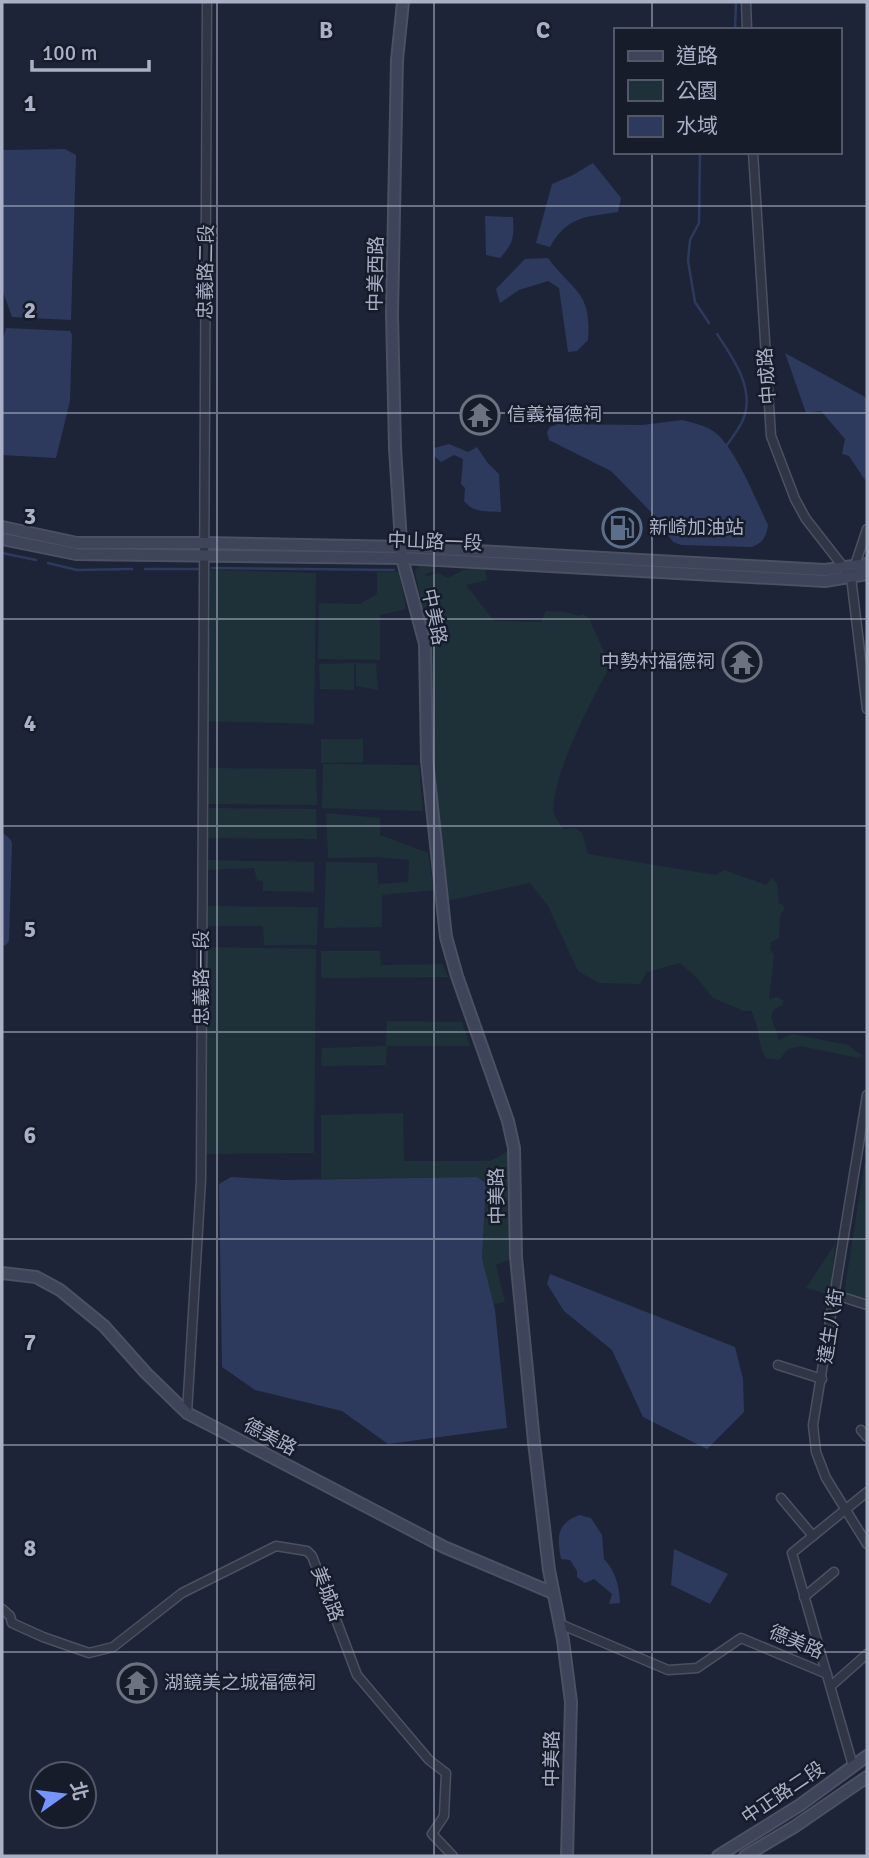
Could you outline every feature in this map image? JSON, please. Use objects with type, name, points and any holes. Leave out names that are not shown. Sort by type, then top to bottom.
[{"type":"street","name":"忠義路二段","points":[[205,543],[207,2]]},
{"type":"street","name":"中美西路","points":[[402,552],[395,448],[392,314],[397,60],[403,2]]},
{"type":"street","points":[[746,2],[747,28]]},
{"type":"street","name":"中成路","points":[[752,154],[771,436],[806,519],[850,570]]},
{"type":"street","name":"中山路一段","points":[[2,527],[77,543],[205,543],[526,558],[825,581],[867,564]]},
{"type":"street","points":[[867,529],[850,570],[866,680],[867,709]]},
{"type":"street","name":"中山路一段","points":[[2,539],[76,555],[402,552]]},
{"type":"street","name":"忠義路一段","points":[[187,1413],[201,1180],[205,543]]},
{"type":"street","name":"中美路","points":[[402,552],[425,644],[427,761],[446,937],[508,1121],[514,1148],[516,1257],[540,1493],[549,1570],[571,1702],[568,1856]]},
{"type":"street","name":"中山路一段","points":[[850,570],[867,574]]},
{"type":"street","name":"達生八街","points":[[867,1095],[813,1425],[816,1452],[826,1478],[867,1544]]},
{"type":"street","name":"德美路","points":[[2,1273],[36,1277],[60,1290],[104,1325],[146,1373],[187,1413],[444,1547],[554,1593]]},
{"type":"street","points":[[836,1295],[867,1305]]},
{"type":"street","points":[[778,1365],[822,1379]]},
{"type":"street","points":[[860,1430],[867,1437]]},
{"type":"street","points":[[853,1766],[792,1553],[867,1492]]},
{"type":"street","points":[[781,1498],[813,1536]]},
{"type":"street","name":"美城路","points":[[2,1609],[10,1616],[12,1623],[89,1653],[113,1647],[182,1593],[276,1546],[307,1552],[312,1556],[358,1675],[429,1760],[446,1773],[444,1816],[432,1834],[453,1856]]},
{"type":"street","points":[[804,1597],[834,1572]]},
{"type":"street","name":"德美路","points":[[560,1624],[667,1670],[697,1668],[741,1639],[827,1674]]},
{"type":"street","points":[[831,1686],[867,1654]]},
{"type":"street","name":"中正路二段","points":[[718,1856],[800,1805],[867,1756]]},
{"type":"street","name":"中正路二段","points":[[744,1856],[794,1827],[867,1777]]},
{"type":"green space","points":[[420,565],[432,565],[434,571],[425,577],[438,573],[448,578],[463,570],[485,568],[487,580],[466,585],[494,621],[541,622],[546,611],[579,616],[583,614],[589,618],[610,666],[575,736],[560,775],[553,810],[557,820],[564,829],[575,828],[582,833],[588,854],[716,875],[724,870],[766,885],[772,878],[777,884],[779,904],[785,909],[780,915],[779,938],[771,942],[770,949],[774,955],[769,999],[777,997],[783,1000],[783,1005],[774,1009],[771,1017],[779,1040],[792,1034],[848,1045],[863,1056],[858,1058],[801,1046],[788,1049],[779,1060],[766,1058],[751,1011],[744,1011],[713,998],[680,963],[647,972],[640,984],[599,983],[578,971],[548,906],[530,883],[446,901],[430,749],[429,642],[415,571]]},
{"type":"green space","points":[[210,570],[316,573],[314,724],[205,721],[205,647],[210,626]]},
{"type":"green space","points":[[377,572],[399,572],[406,609],[380,615],[380,660],[318,659],[319,603],[360,604],[377,594]]},
{"type":"green space","points":[[354,663],[354,690],[320,689],[319,664]]},
{"type":"green space","points":[[356,663],[376,664],[378,690],[356,686]]},
{"type":"green space","points":[[321,739],[363,739],[363,762],[321,763]]},
{"type":"green space","points":[[323,764],[419,765],[423,811],[322,808]]},
{"type":"green space","points":[[209,768],[316,769],[317,805],[208,804]]},
{"type":"green space","points":[[209,808],[316,809],[317,839],[208,838]]},
{"type":"green space","points":[[326,813],[380,818],[380,835],[428,853],[434,890],[382,895],[382,927],[324,928],[326,862],[377,863],[378,884],[408,882],[409,860],[379,857],[328,858]]},
{"type":"green space","points":[[208,860],[314,862],[314,892],[263,891],[263,881],[257,880],[254,868],[208,870]]},
{"type":"green space","points":[[207,906],[318,907],[317,945],[264,945],[263,926],[206,926]]},
{"type":"green space","points":[[207,947],[316,949],[314,1153],[206,1154]]},
{"type":"green space","points":[[321,951],[380,951],[381,965],[442,964],[448,977],[321,978]]},
{"type":"green space","points":[[387,1021],[462,1022],[470,1046],[387,1046],[386,1065],[321,1066],[322,1048],[386,1046]]},
{"type":"green space","points":[[403,1113],[404,1161],[490,1161],[514,1148],[516,1257],[496,1265],[505,1302],[493,1304],[482,1258],[486,1183],[477,1177],[321,1179],[321,1115]]},
{"type":"green space","points":[[867,1147],[867,1301],[844,1294]]},
{"type":"green space","points":[[835,1244],[830,1295],[806,1288]]},
{"type":"water","points":[[65,149],[76,155],[71,320],[12,317],[2,289],[2,150]]},
{"type":"water","points":[[593,163],[621,198],[618,212],[578,220],[563,229],[550,247],[536,243],[552,184]]},
{"type":"water","points":[[485,216],[513,217],[512,239],[500,258],[486,255]]},
{"type":"water","points":[[548,258],[584,301],[588,340],[577,351],[568,352],[559,288],[548,281],[519,290],[500,303],[496,289],[525,259]]},
{"type":"water","points":[[6,328],[70,331],[72,335],[70,401],[56,458],[2,455],[2,342]]},
{"type":"water","points":[[785,353],[867,398],[867,483],[849,456],[842,454],[845,439],[821,411],[806,413]]},
{"type":"water","points":[[682,420],[717,434],[732,452],[768,525],[764,539],[756,545],[681,545],[673,542],[652,513],[611,471],[549,440],[547,432],[550,427],[558,424],[642,425]]},
{"type":"water","points":[[449,444],[468,452],[477,447],[499,474],[501,512],[476,509],[464,501],[465,488],[461,484],[463,459],[454,455],[441,462],[434,456],[434,448]]},
{"type":"water","points":[[231,1177],[284,1180],[477,1177],[486,1183],[482,1258],[495,1310],[507,1428],[388,1444],[342,1411],[255,1390],[222,1367],[219,1184]]},
{"type":"water","points":[[550,1274],[735,1347],[743,1379],[744,1412],[707,1449],[643,1417],[612,1350],[564,1311],[547,1284]]},
{"type":"water","points":[[579,1515],[591,1518],[602,1535],[604,1559],[616,1579],[620,1603],[609,1604],[612,1594],[594,1579],[585,1583],[577,1577],[577,1571],[570,1560],[561,1559],[559,1538],[562,1527]]},
{"type":"water","points":[[674,1549],[728,1574],[710,1604],[671,1585]]},
{"type":"waterway","points":[[735,28],[736,2]]},
{"type":"waterway","points":[[700,154],[699,223],[690,240],[688,261],[695,302],[709,323]]},
{"type":"waterway","points":[[717,334],[741,375],[747,399],[742,422],[727,445]]},
{"type":"waterway","points":[[2,553],[36,560]]},
{"type":"waterway","points":[[48,563],[77,570],[132,569]]},
{"type":"waterway","points":[[212,568],[394,570]]},
{"type":"waterway","points":[[145,569],[198,569]]},
{"type":"waterway","points":[[2,841],[5,844],[2,939]]},
{"type":"place","name":"信義福德祠","points":[[480,415]]},
{"type":"place","name":"新崎加油站","points":[[622,528]]},
{"type":"place","name":"中勢村福德祠","points":[[742,662]]},
{"type":"place","name":"湖鏡美之城福德祠","points":[[137,1683]]}]
